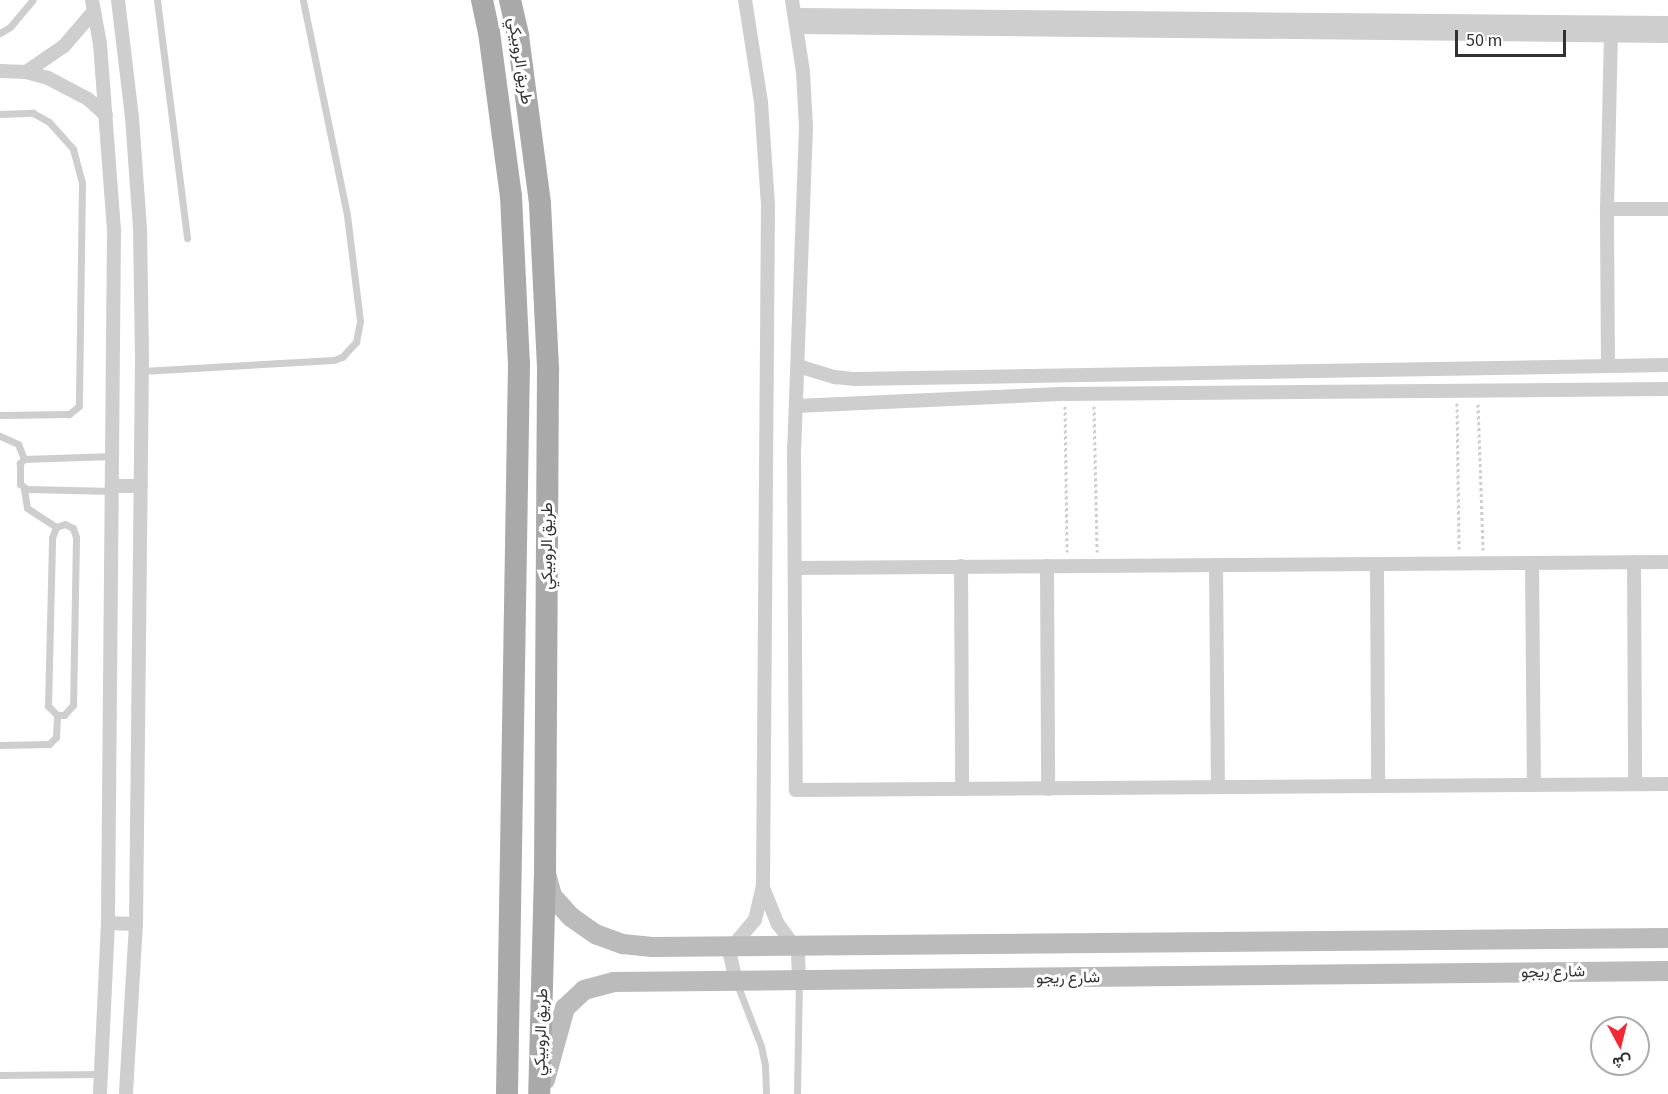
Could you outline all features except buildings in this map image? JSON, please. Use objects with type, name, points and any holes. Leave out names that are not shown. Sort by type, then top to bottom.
[{"type":"main road","name":"طريق الروبيكي","points":[[482,0],[489,32],[511,196],[519,363],[507,1094]]},
{"type":"main road","name":"طريق الروبيكي","points":[[510,0],[518,36],[540,204],[547,358],[545,872],[540,1094]]},
{"type":"main road","name":"شارع ريجو","points":[[545,872],[552,896],[571,917],[596,934],[623,944],[652,947],[1668,938]]},
{"type":"main road","points":[[1590,939],[1590,972]]},
{"type":"main road","name":"شارع ريجو","points":[[540,1094],[559,1021],[569,1003],[584,990],[613,982],[1668,971]]},
{"type":"street","points":[[118,0],[132,117],[140,229],[142,371],[136,924],[126,1094]]},
{"type":"street","points":[[736,981],[730,961],[732,947],[755,920],[763,885],[768,205],[760,93],[745,0]]},
{"type":"street","points":[[792,0],[806,127],[794,447],[796,790],[1668,784]]},
{"type":"street","points":[[27,72],[64,46],[93,6]]},
{"type":"street","points":[[93,6],[106,115],[114,229],[108,923],[103,1074],[100,1094]]},
{"type":"street","points":[[796,21],[1668,23]]},
{"type":"street","points":[[1044,23],[1668,36]]},
{"type":"street","points":[[1608,365],[1607,209],[1611,35]]},
{"type":"street","points":[[0,71],[27,72],[69,87],[88,99],[106,115]]},
{"type":"street","points":[[1607,209],[1668,209]]},
{"type":"street","points":[[798,366],[835,377],[855,379],[1668,365]]},
{"type":"street","points":[[1192,373],[1194,393]]},
{"type":"street","points":[[796,406],[1065,394],[1668,389]]},
{"type":"street","points":[[113,489],[141,486]]},
{"type":"street","points":[[1634,562],[1635,784]]},
{"type":"street","points":[[795,568],[1668,562]]},
{"type":"street","points":[[1532,563],[1534,785]]},
{"type":"street","points":[[1377,564],[1378,786]]},
{"type":"street","points":[[1216,565],[1218,787]]},
{"type":"street","points":[[961,566],[962,789]]},
{"type":"street","points":[[1047,566],[1048,789]]},
{"type":"street","points":[[763,885],[774,917],[795,946],[799,959],[799,981]]},
{"type":"street","points":[[108,923],[136,924]]},
{"type":"lane","points":[[0,33],[10,27],[33,0]]},
{"type":"lane","points":[[157,0],[187,238]]},
{"type":"lane","points":[[142,371],[334,360],[342,357],[356,342],[360,321],[347,215],[303,0]]},
{"type":"lane","points":[[0,114],[33,114],[62,134],[73,148],[79,165],[82,194],[79,406],[69,414],[0,415]]},
{"type":"lane","points":[[0,436],[18,444],[24,459]]},
{"type":"lane","points":[[56,527],[52,538],[48,706],[57,715],[64,715],[74,705],[76,537],[69,525],[56,527],[27,508],[24,489],[20,484],[20,463],[24,459],[113,456]]},
{"type":"lane","points":[[24,489],[113,489]]},
{"type":"lane","points":[[0,745],[49,744],[56,737],[57,715]]},
{"type":"lane","points":[[736,981],[761,1046],[766,1094]]},
{"type":"lane","points":[[797,1094],[799,981]]},
{"type":"lane","points":[[0,1075],[103,1074]]},
{"type":"path","points":[[1457,390],[1459,563]]},
{"type":"path","points":[[1478,390],[1484,563]]},
{"type":"path","points":[[1065,394],[1068,566]]},
{"type":"path","points":[[1093,394],[1097,566]]}]
